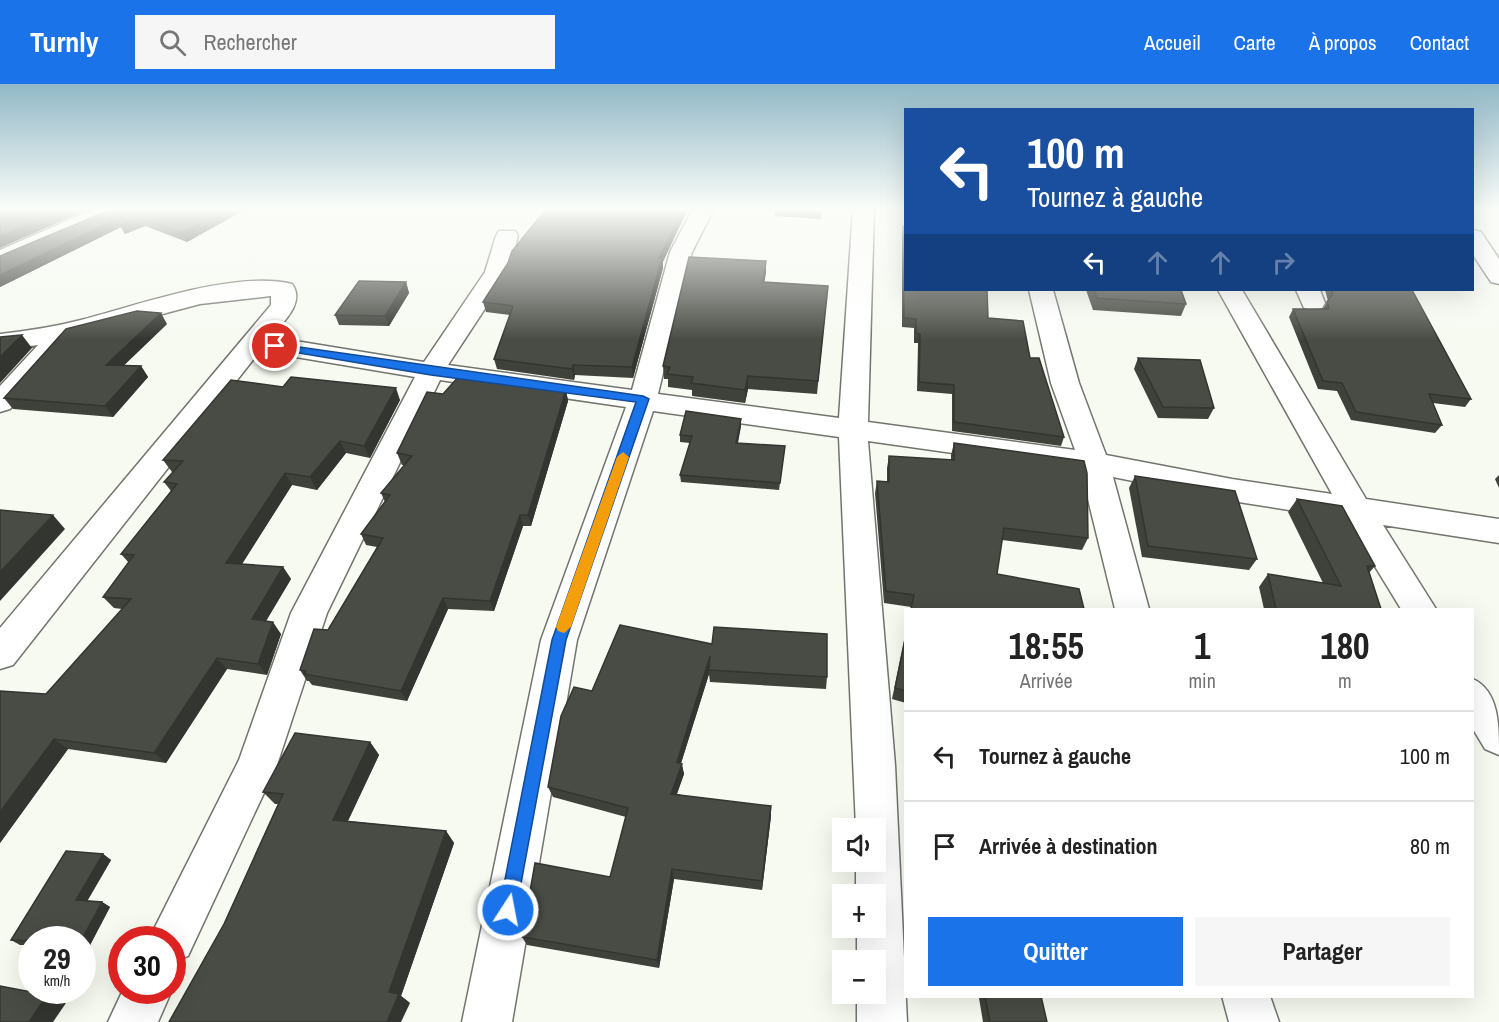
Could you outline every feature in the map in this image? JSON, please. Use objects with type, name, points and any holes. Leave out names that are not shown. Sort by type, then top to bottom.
[{"type":"street","points":[[179,926],[257,765],[309,613],[431,371],[497,272],[502,253]]},
{"type":"street","points":[[488,1022],[559,640],[643,399],[681,253]]},
{"type":"street","points":[[862,253],[853,428],[875,765],[882,1022]]},
{"type":"street","points":[[1483,253],[1499,278]]},
{"type":"street","points":[[0,342],[63,332],[152,308],[251,287],[284,289],[283,306],[0,654]]},
{"type":"street","points":[[1041,291],[1065,383],[1095,463],[1132,608]]},
{"type":"street","points":[[1231,291],[1356,509],[1418,608]]},
{"type":"street","points":[[0,403],[63,332]]},
{"type":"street","points":[[252,342],[431,371],[1095,463],[1232,490],[1499,531]]},
{"type":"street","points":[[1474,697],[1499,737]]},
{"type":"street","points":[[1247,998],[1254,1022]]},
{"type":"street","points":[[133,1022],[141,1004]]},
{"type":"building","points":[[8,253],[46,253],[0,275],[0,256]]},
{"type":"building","points":[[511,253],[662,253],[632,367],[573,365],[572,369],[494,359],[513,306],[483,302],[508,263]]},
{"type":"building","points":[[903,253],[904,291],[987,291],[988,318],[1023,321],[1030,358],[1039,358],[1064,437],[954,422],[954,385],[919,382],[920,334],[916,333],[916,319],[904,318]]},
{"type":"building","points":[[689,257],[766,261],[763,282],[828,286],[818,381],[748,376],[745,390],[691,383],[693,377],[667,374],[670,367],[663,366]]},
{"type":"building","points":[[359,281],[406,282],[385,316],[335,315]]},
{"type":"building","points":[[1094,291],[1181,291],[1186,304],[1097,298]]},
{"type":"building","points":[[1332,291],[1413,291],[1471,399],[1429,394],[1442,425],[1356,412],[1342,383],[1323,381],[1293,309],[1329,309],[1327,302],[1333,294]]},
{"type":"building","points":[[137,311],[161,313],[106,365],[141,366],[105,406],[4,398],[66,329]]},
{"type":"building","points":[[22,335],[0,357],[0,337]]},
{"type":"building","points":[[1138,358],[1200,360],[1214,408],[1163,407]]},
{"type":"building","points":[[460,375],[566,390],[528,515],[520,515],[490,601],[443,598],[401,691],[304,674],[306,671],[300,670],[314,629],[328,630],[383,538],[361,534],[390,495],[381,493],[412,456],[397,453],[427,392],[443,394]]},
{"type":"building","points":[[291,377],[396,388],[364,446],[340,441],[310,477],[285,473],[226,563],[283,567],[252,619],[273,622],[258,664],[217,658],[154,753],[54,739],[0,812],[0,691],[46,694],[131,599],[103,597],[134,555],[121,554],[177,484],[164,482],[183,461],[163,460],[231,380],[283,387]]},
{"type":"building","points":[[686,411],[741,419],[736,443],[785,446],[780,483],[680,475],[692,436],[680,435]]},
{"type":"building","points":[[954,443],[1084,461],[1087,473],[1088,538],[1004,528],[997,574],[1079,589],[1084,608],[911,608],[914,595],[886,591],[877,481],[889,482],[889,456],[954,460]]},
{"type":"building","points":[[1135,476],[1235,491],[1257,559],[1148,546]]},
{"type":"building","points":[[1297,499],[1342,506],[1375,566],[1367,566],[1381,608],[1276,608],[1268,574],[1341,586]]},
{"type":"building","points":[[0,510],[53,515],[0,572]]},
{"type":"building","points":[[620,625],[712,644],[714,627],[827,634],[827,677],[709,670],[710,656],[677,762],[682,764],[671,794],[771,806],[762,881],[672,869],[657,960],[522,937],[535,863],[610,877],[628,808],[548,787],[561,716],[574,687],[592,691]]},
{"type":"building","points":[[904,644],[904,690],[895,688]]},
{"type":"building","points":[[295,733],[370,742],[333,820],[446,831],[389,992],[399,994],[387,1022],[169,1022],[179,1004],[186,1004],[186,992],[224,924],[283,794],[263,792]]},
{"type":"building","points":[[66,851],[103,854],[76,900],[102,902],[89,926],[20,926]]},
{"type":"building","points":[[18,929],[18,940],[11,940]]},
{"type":"building","points":[[0,986],[18,989],[18,1004],[41,1004],[29,1022],[0,1022]]},
{"type":"building","points":[[985,998],[1041,998],[1047,1022],[990,1022]]},
{"type":"slow traffic","points":[[564,627],[623,457]]},
{"type":"route","points":[[275,346],[431,371],[643,399],[559,640],[508,910]]}]
